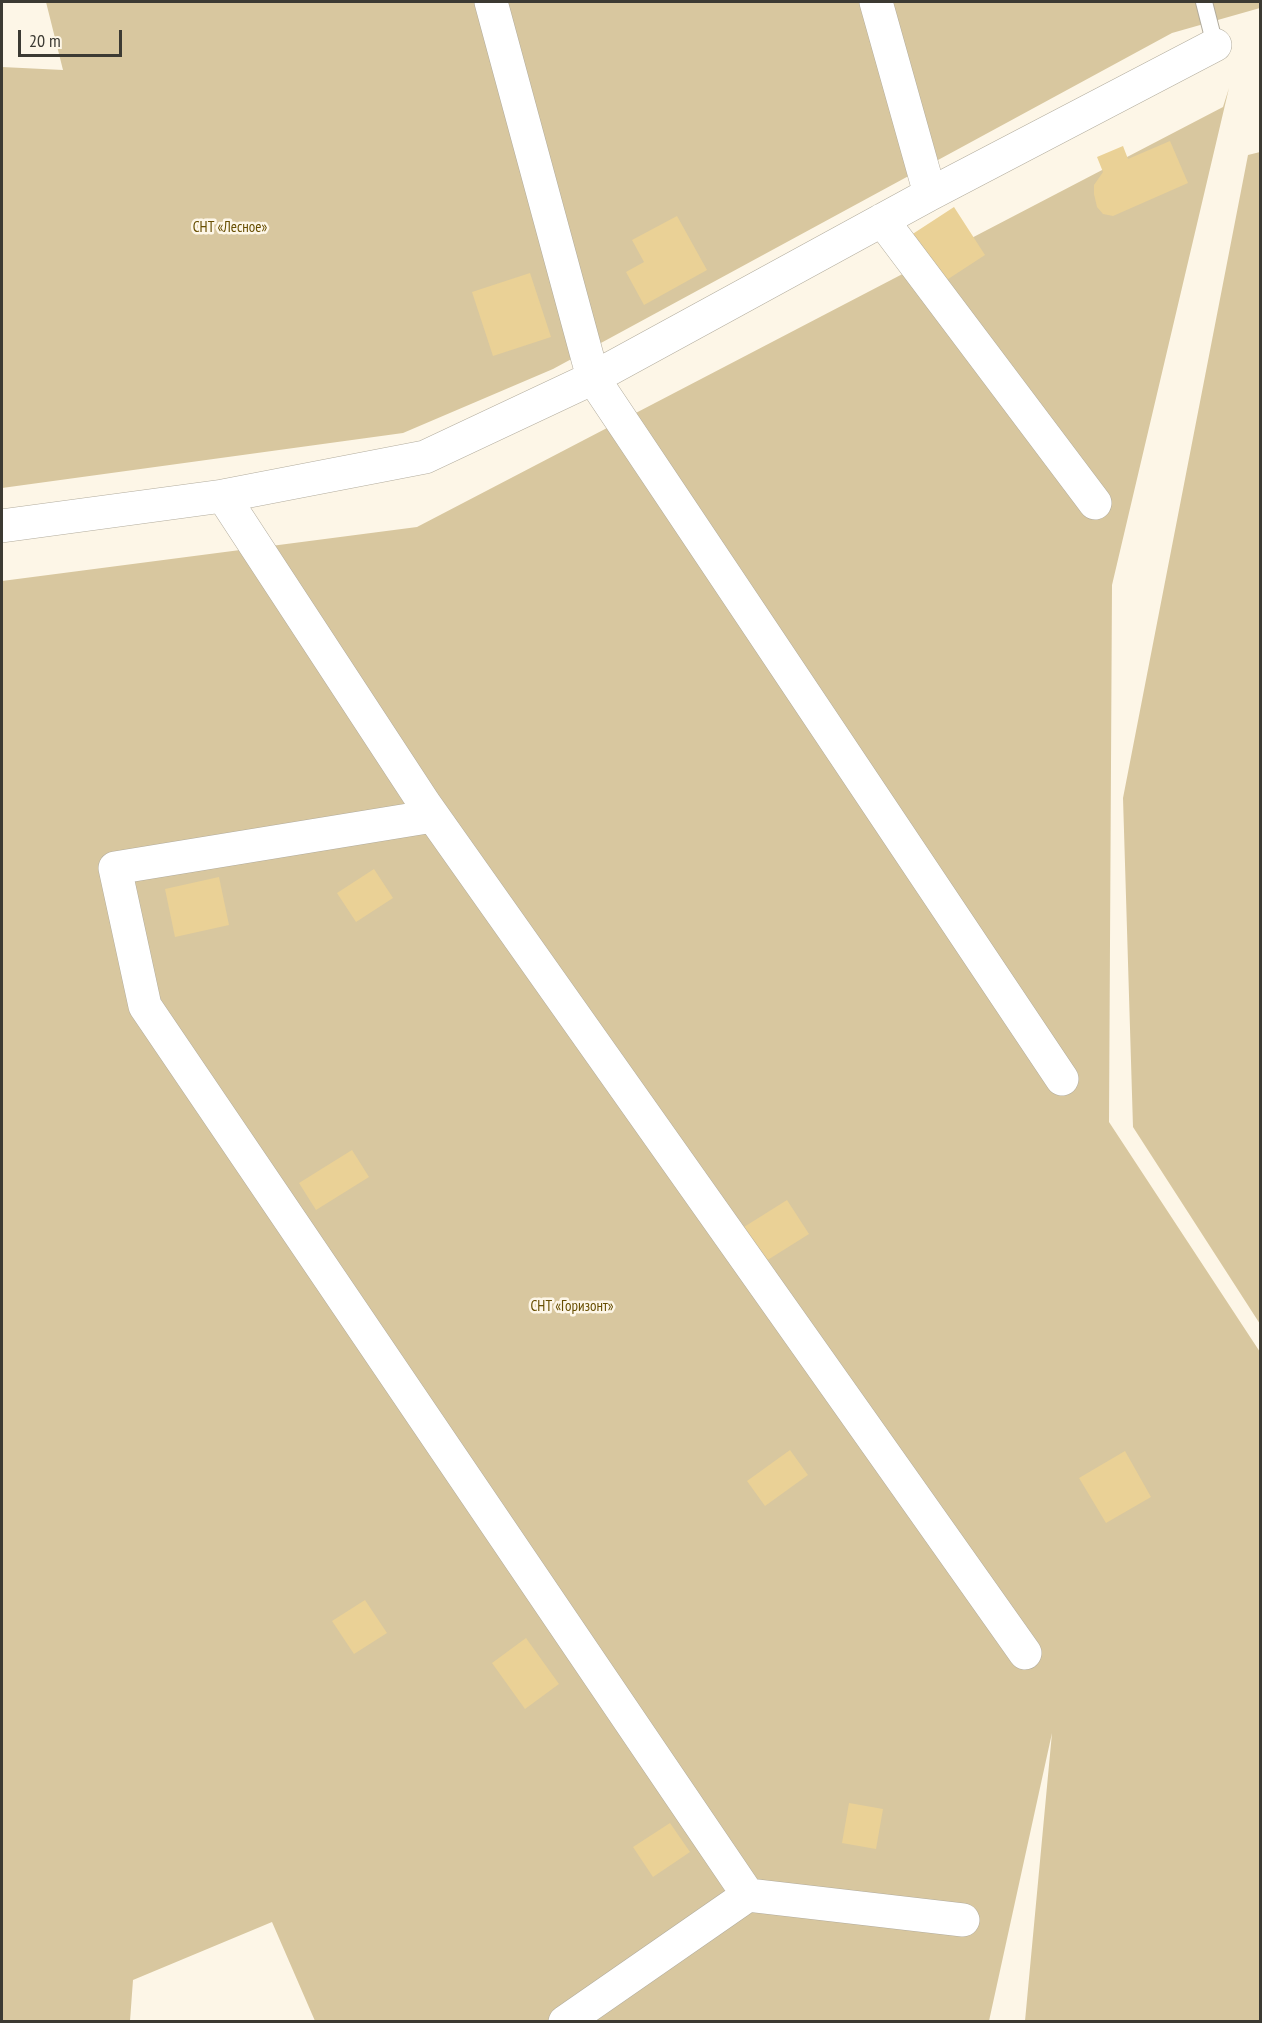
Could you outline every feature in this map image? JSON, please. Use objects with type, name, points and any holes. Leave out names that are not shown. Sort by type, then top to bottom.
[{"type":"street","points":[[491,2],[593,378],[1062,1079]]},
{"type":"street","points":[[876,2],[930,194]]},
{"type":"street","points":[[2,526],[223,496],[425,457],[593,378],[930,194],[1215,45]]},
{"type":"street","points":[[882,220],[1095,503]]},
{"type":"street","points":[[223,496],[433,816],[1025,1653]]},
{"type":"street","points":[[433,816],[116,868],[145,1006],[748,1895]]},
{"type":"street","points":[[565,2022],[748,1895],[963,1920]]},
{"type":"lane","points":[[1204,2],[1215,45]]},
{"type":"green space","name":"СНТ «Лесное»","points":[[46,2],[1260,2],[1260,8],[1172,33],[553,369],[403,433],[2,488],[2,67],[63,70]]},
{"type":"green space","name":"СНТ «Горизонт»","points":[[1229,88],[1112,585],[1109,1122],[1260,1352],[1260,2021],[1025,2021],[1052,1733],[989,2021],[315,2021],[272,1922],[133,1980],[130,2021],[2,2021],[2,581],[417,527],[1223,107]]},
{"type":"green space","points":[[1260,152],[1260,1324],[1133,1127],[1123,798],[1248,155]]},
{"type":"building","points":[[1170,141],[1188,183],[1113,216],[1103,214],[1097,207],[1094,194],[1094,185],[1103,172],[1097,157],[1123,146],[1128,159]]},
{"type":"building","points":[[954,207],[985,255],[939,285],[908,237]]},
{"type":"building","points":[[677,216],[707,270],[644,305],[626,272],[644,262],[632,240]]},
{"type":"building","points":[[530,273],[551,337],[493,356],[472,292]]},
{"type":"building","points":[[374,869],[393,898],[356,922],[337,893]]},
{"type":"building","points":[[219,877],[229,925],[175,937],[165,889]]},
{"type":"building","points":[[352,1150],[369,1177],[316,1210],[299,1183]]},
{"type":"building","points":[[787,1200],[809,1234],[766,1261],[744,1227]]},
{"type":"building","points":[[790,1450],[808,1475],[765,1506],[747,1481]]},
{"type":"building","points":[[1125,1451],[1151,1497],[1106,1523],[1079,1478]]},
{"type":"building","points":[[365,1600],[387,1633],[354,1654],[332,1621]]},
{"type":"building","points":[[526,1638],[559,1684],[525,1709],[492,1663]]},
{"type":"building","points":[[849,1803],[883,1809],[876,1849],[842,1843]]},
{"type":"building","points":[[670,1823],[690,1852],[653,1877],[633,1847]]}]
